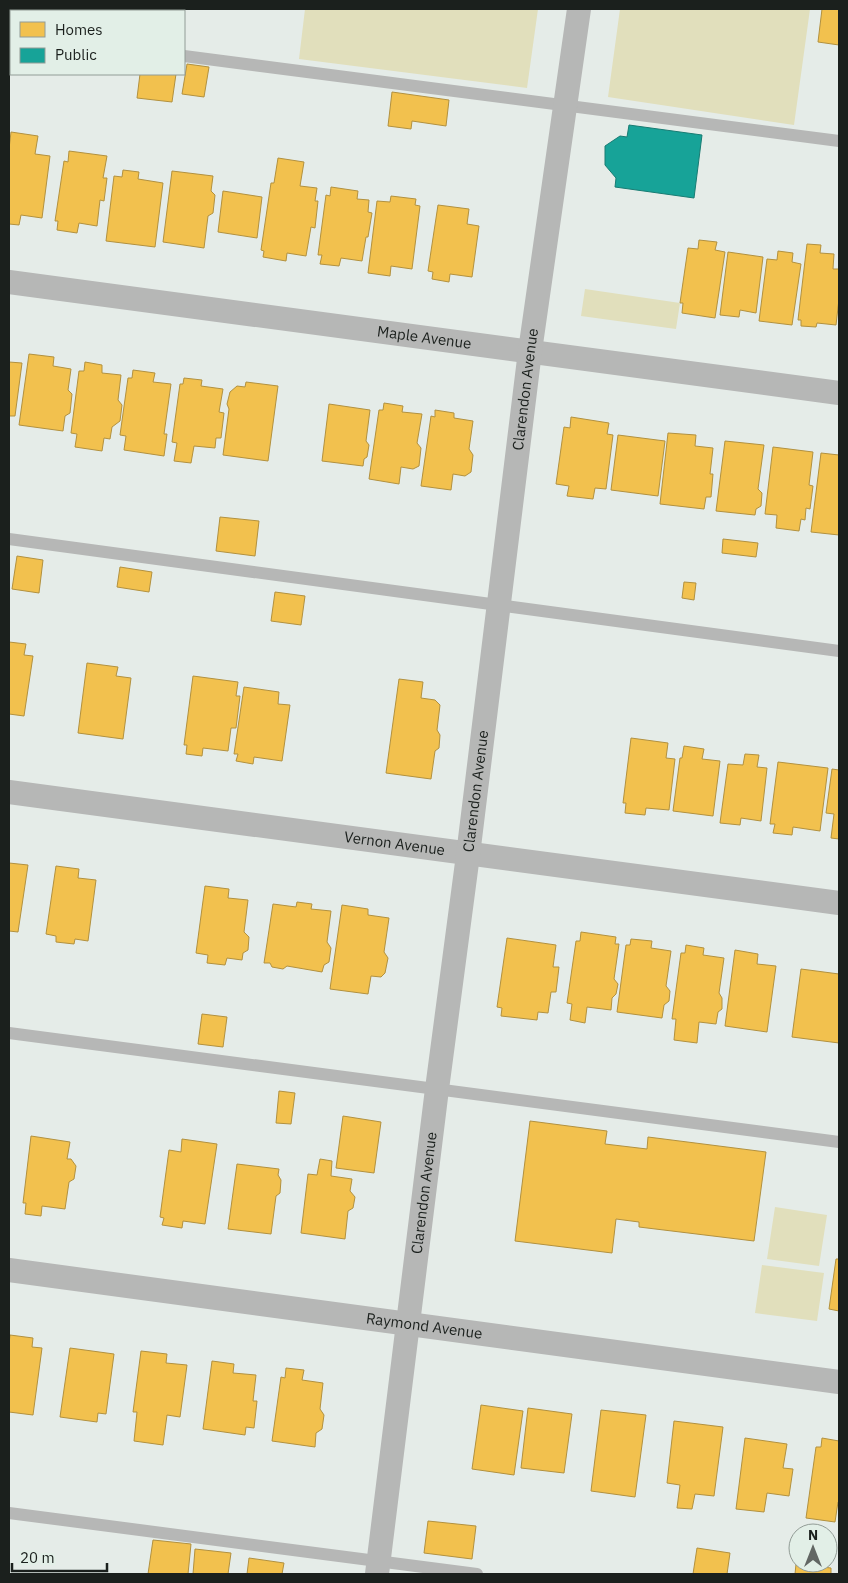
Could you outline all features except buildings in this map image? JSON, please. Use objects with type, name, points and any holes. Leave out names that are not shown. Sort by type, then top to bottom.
[{"type":"street","name":"Clarendon Avenue","points":[[378,1568],[530,351],[567,105],[579,9]]},
{"type":"street","name":"Maple Avenue","points":[[9,282],[839,393]]},
{"type":"street","name":"Vernon Avenue","points":[[9,792],[468,855],[839,903]]},
{"type":"street","name":"Raymond Avenue","points":[[9,1270],[839,1382]]},
{"type":"lane","points":[[185,56],[839,141]]},
{"type":"lane","points":[[9,539],[839,651]]},
{"type":"lane","points":[[9,1034],[839,1142]]},
{"type":"lane","points":[[9,1513],[378,1568],[477,1574]]},
{"type":"shaded area","points":[[305,9],[538,9],[527,88],[299,59]]},
{"type":"shaded area","points":[[620,9],[810,9],[794,125],[608,97]]},
{"type":"shaded area","points":[[585,289],[680,303],[676,329],[581,316]]},
{"type":"shaded area","points":[[775,1207],[827,1215],[819,1266],[767,1259]]},
{"type":"shaded area","points":[[762,1265],[824,1273],[817,1321],[755,1313]]}]
